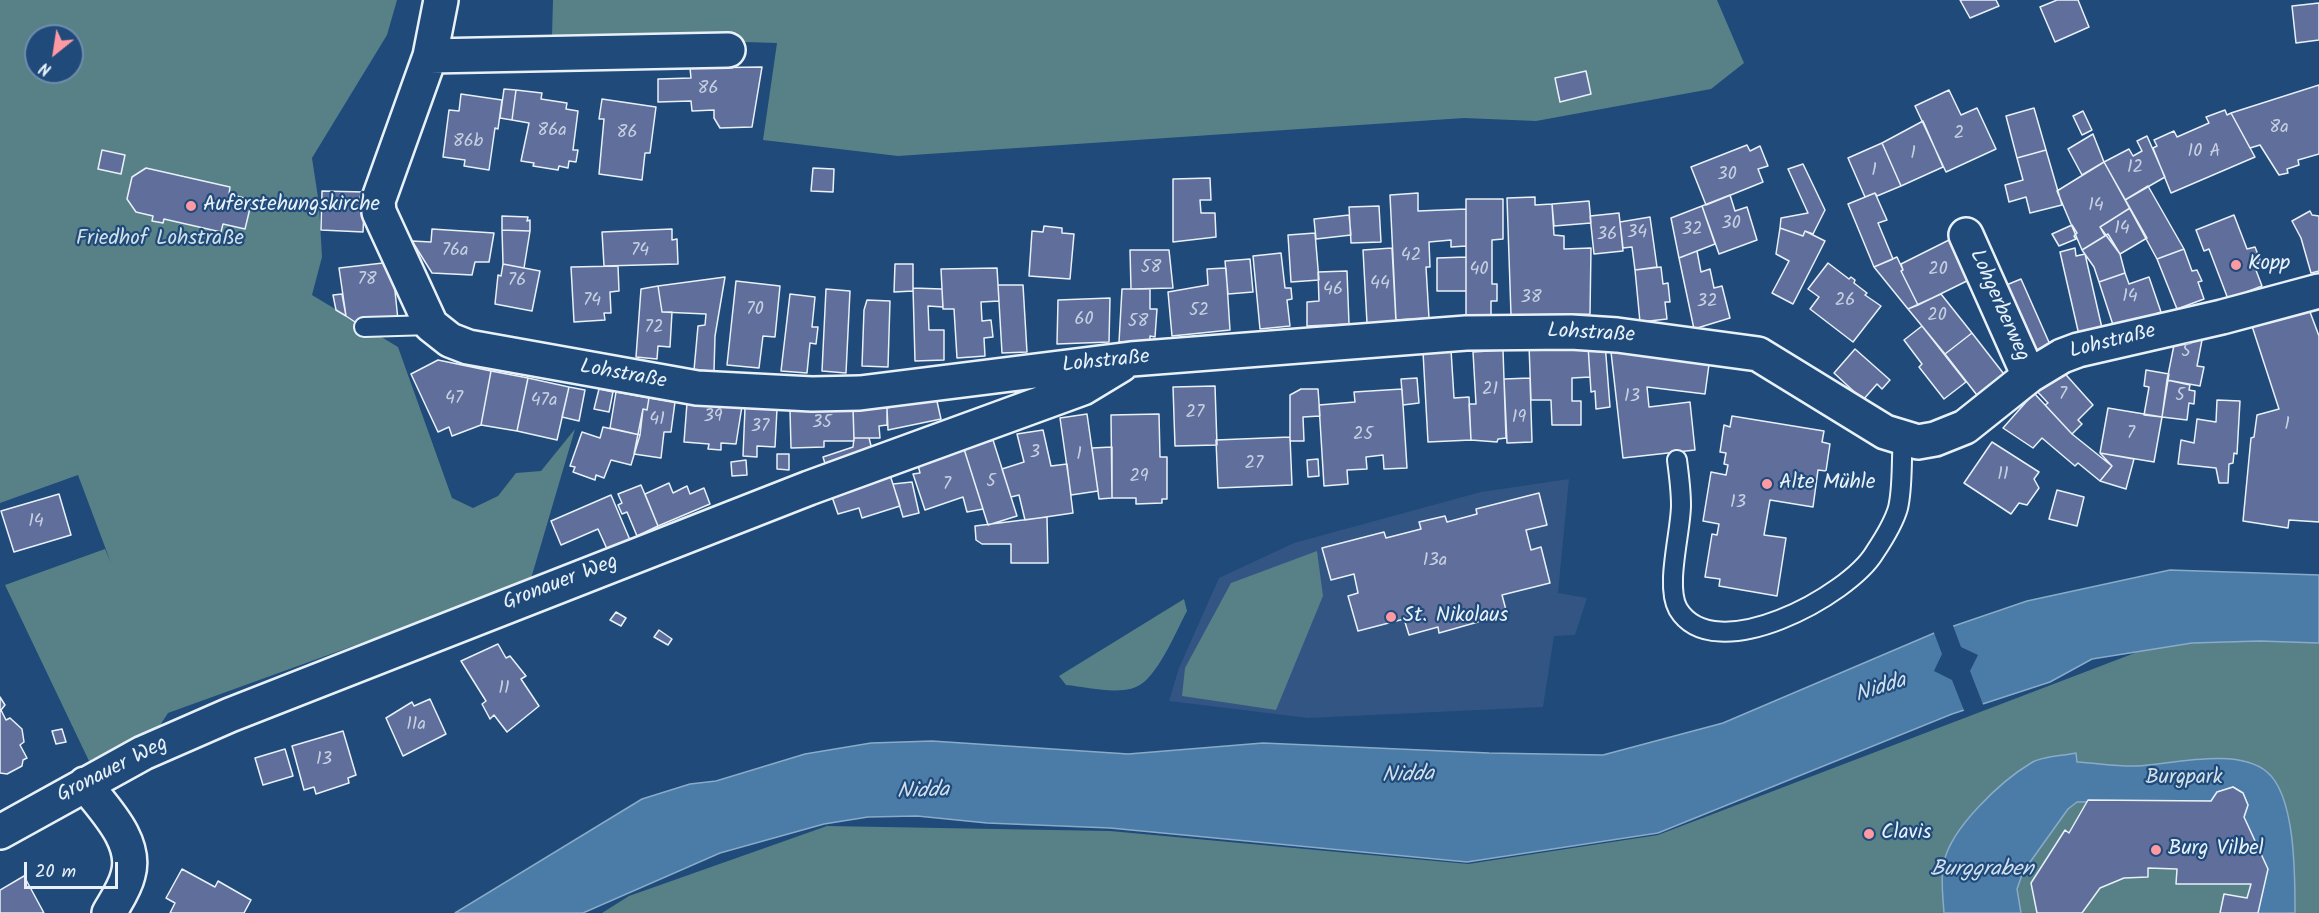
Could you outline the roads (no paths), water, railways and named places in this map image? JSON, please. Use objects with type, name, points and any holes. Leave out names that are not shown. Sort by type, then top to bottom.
[{"type":"street","points":[[431,325],[379,212],[378,201],[430,56],[441,0]]},
{"type":"street","points":[[430,56],[728,50]]},
{"type":"street","name":"Lohgerberweg","points":[[1966,235],[2029,376]]},
{"type":"street","name":"Lohstraße","points":[[431,325],[450,340],[468,347],[677,385],[771,393],[860,393],[1131,359],[1466,333],[1571,332],[1617,335],[1758,354],[1885,432],[1918,442],[1935,440],[1965,427],[2029,376],[2055,360],[2078,350],[2222,317],[2319,291]]},
{"type":"street","name":"Gronauer Weg","points":[[0,832],[143,753],[230,715],[809,488],[1083,388],[1131,359]]},
{"type":"street","points":[[85,784],[123,835],[130,856],[129,873],[109,913]]},
{"type":"lane","points":[[364,327],[431,325]]},
{"type":"lane","points":[[1677,459],[1681,505],[1674,584],[1676,602],[1686,618],[1697,624],[1709,629],[1733,631],[1760,627],[1792,616],[1837,591],[1861,570],[1875,554],[1898,508],[1903,439]]},
{"type":"water","name":"Nidda","points":[[2170,570],[2319,575],[2319,643],[2260,641],[2192,643],[2092,659],[2050,682],[1952,714],[1658,833],[1467,862],[1110,828],[987,823],[917,816],[868,817],[824,824],[720,853],[583,913],[455,913],[642,799],[690,784],[716,781],[805,754],[871,743],[932,741],[1128,754],[1263,743],[1489,753],[1603,755],[1723,723],[1939,631],[2027,601]]},
{"type":"water","name":"Burggraben","points":[[2076,753],[2077,762],[2122,766],[2204,759],[2239,760],[2255,764],[2267,772],[2277,784],[2289,818],[2294,859],[2295,913],[2258,913],[2244,817],[2248,805],[2243,793],[2233,787],[2217,792],[2211,801],[2077,802],[2068,809],[2023,872],[2017,889],[2021,913],[1944,913],[1942,881],[1944,862],[1956,835],[1967,820],[1992,793],[2031,763]]},
{"type":"place","name":"Auferstehungskirche","points":[[191,206]]},
{"type":"place","name":"Kopp","points":[[2236,265]]},
{"type":"place","name":"Alte Mühle","points":[[1767,484]]},
{"type":"place","name":"St. Nikolaus","points":[[1391,617]]},
{"type":"place","name":"Clavis","points":[[1869,834]]},
{"type":"place","name":"Burg Vilbel","points":[[2156,850]]},
{"type":"park label","name":"Friedhof Lohstraße","points":[[160,240]]},
{"type":"park label","name":"Burgpark","points":[[2184,779]]}]
